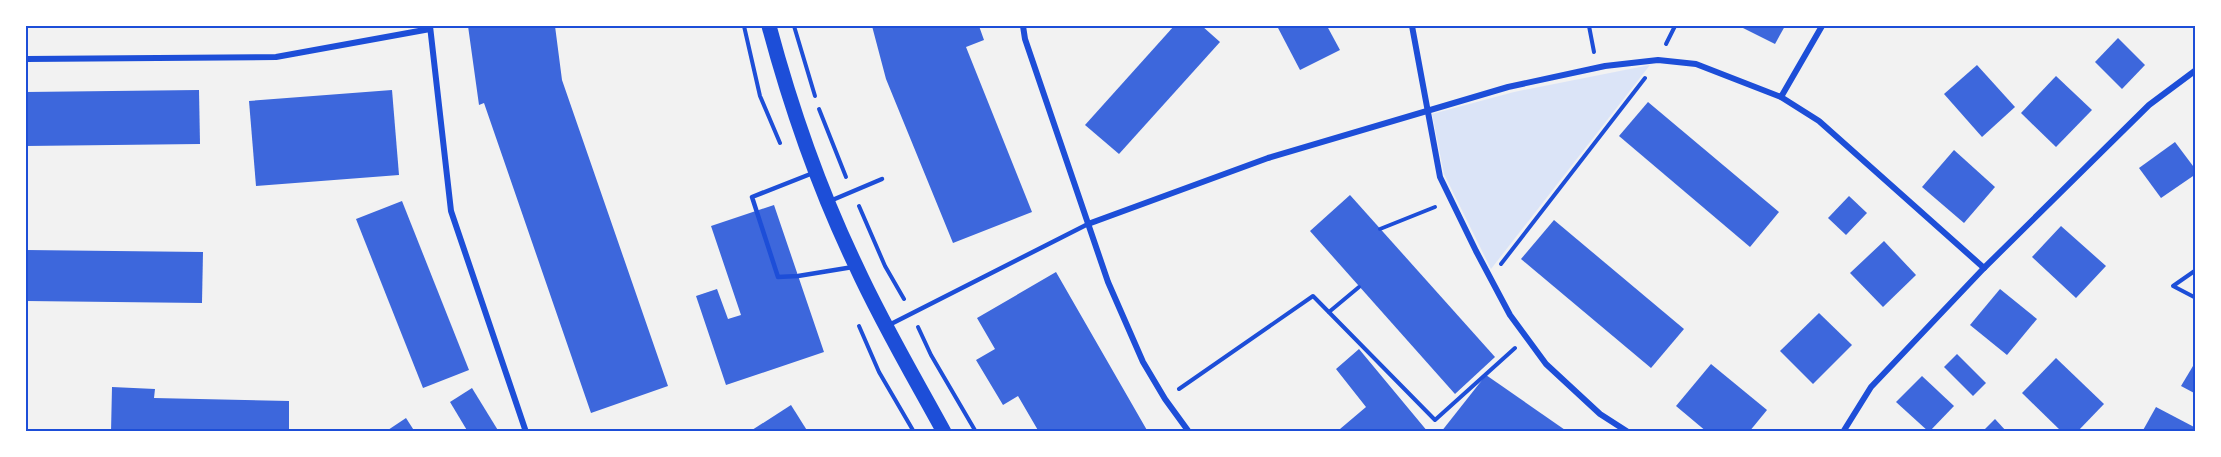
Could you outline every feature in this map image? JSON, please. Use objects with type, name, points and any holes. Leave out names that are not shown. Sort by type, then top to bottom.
[{"type":"main road","points":[[769,26],[786,88],[815,172],[855,266],[944,432]]},
{"type":"street","points":[[1023,26],[1025,39],[1108,282],[1143,362],[1165,399],[1189,432]]},
{"type":"street","points":[[1412,26],[1440,177],[1490,278],[1510,315],[1546,364],[1600,414],[1629,432]]},
{"type":"street","points":[[1781,97],[1822,26]]},
{"type":"street","points":[[26,59],[276,57],[430,27],[451,211],[526,432]]},
{"type":"street","points":[[1088,224],[1268,158],[1508,87],[1596,68],[1658,60],[1696,64],[1781,97],[1819,121],[1984,268]]},
{"type":"street","points":[[1843,432],[1871,387],[1984,268],[2149,105],[2196,70]]},
{"type":"lane","points":[[815,172],[752,197],[778,277],[798,276],[855,266]]},
{"type":"lane","points":[[828,202],[882,179]]},
{"type":"lane","points":[[886,326],[1088,224]]},
{"type":"path","points":[[794,26],[815,97]]},
{"type":"path","points":[[1589,26],[1596,68]]},
{"type":"path","points":[[1490,278],[1658,60]]},
{"type":"path","points":[[818,107],[885,266],[911,312],[931,355],[976,432]]},
{"type":"path","points":[[1380,229],[1451,200]]},
{"type":"path","points":[[2196,270],[2173,286],[2196,298]]},
{"type":"path","points":[[1329,312],[1359,287]]},
{"type":"path","points":[[1165,399],[1313,296],[1435,420],[1527,338]]},
{"type":"shaded area","points":[[1650,65],[1491,269],[1444,174],[1432,114],[1514,92]]},
{"type":"building","points":[[468,26],[555,26],[562,80],[668,386],[591,413],[484,103],[479,105]]},
{"type":"building","points":[[872,26],[979,26],[984,40],[966,47],[1032,212],[953,243],[886,79]]},
{"type":"building","points":[[1174,26],[1202,26],[1220,42],[1119,154],[1085,125]]},
{"type":"building","points":[[1277,26],[1327,26],[1340,50],[1300,70]]},
{"type":"building","points":[[1739,26],[1785,26],[1775,44]]},
{"type":"building","points":[[2118,38],[2145,65],[2122,89],[2095,62]]},
{"type":"building","points":[[1977,65],[2015,107],[1982,137],[1944,94]]},
{"type":"building","points":[[2056,76],[2092,110],[2056,147],[2021,113]]},
{"type":"building","points":[[199,90],[200,144],[26,146],[26,92]]},
{"type":"building","points":[[392,90],[399,175],[256,186],[249,101]]},
{"type":"building","points":[[1648,102],[1779,212],[1750,247],[1619,136]]},
{"type":"building","points":[[2175,142],[2196,170],[2196,174],[2161,198],[2139,168]]},
{"type":"building","points":[[1954,150],[1995,187],[1964,223],[1922,187]]},
{"type":"building","points":[[1350,195],[1495,357],[1455,394],[1310,231]]},
{"type":"building","points":[[1849,196],[1867,213],[1846,235],[1828,218]]},
{"type":"building","points":[[402,201],[469,370],[423,388],[356,219]]},
{"type":"building","points":[[774,205],[824,352],[726,385],[696,296],[717,289],[728,319],[741,315],[711,226]]},
{"type":"building","points":[[1554,220],[1684,329],[1651,368],[1521,259]]},
{"type":"building","points":[[2061,226],[2106,266],[2076,298],[2032,257]]},
{"type":"building","points":[[1884,241],[1916,275],[1883,307],[1850,273]]},
{"type":"building","points":[[26,250],[203,252],[202,303],[26,301]]},
{"type":"building","points":[[1056,272],[1148,432],[1039,432],[1018,396],[1003,405],[976,360],[995,349],[977,318]]},
{"type":"building","points":[[2000,289],[2037,319],[2007,355],[1970,325]]},
{"type":"building","points":[[1819,313],[1852,345],[1813,384],[1780,351]]},
{"type":"building","points":[[1359,349],[1428,432],[1342,432],[1340,429],[1366,407],[1336,369]]},
{"type":"building","points":[[1957,354],[1986,383],[1973,396],[1944,367]]},
{"type":"building","points":[[2056,358],[2104,404],[2077,432],[2062,432],[2022,393]]},
{"type":"building","points":[[2196,361],[2196,394],[2181,386]]},
{"type":"building","points":[[1711,364],[1767,410],[1749,432],[1707,432],[1676,406]]},
{"type":"building","points":[[1486,375],[1568,432],[1441,432]]},
{"type":"building","points":[[1922,376],[1954,406],[1929,432],[1896,402]]},
{"type":"building","points":[[112,387],[155,389],[154,398],[289,401],[289,432],[111,432]]},
{"type":"building","points":[[472,388],[499,432],[468,432],[450,402]]},
{"type":"building","points":[[791,405],[808,432],[749,432]]},
{"type":"building","points":[[2156,407],[2196,428],[2196,432],[2142,432]]},
{"type":"building","points":[[406,418],[415,432],[385,432]]},
{"type":"building","points":[[1995,419],[2007,432],[1982,432]]}]
